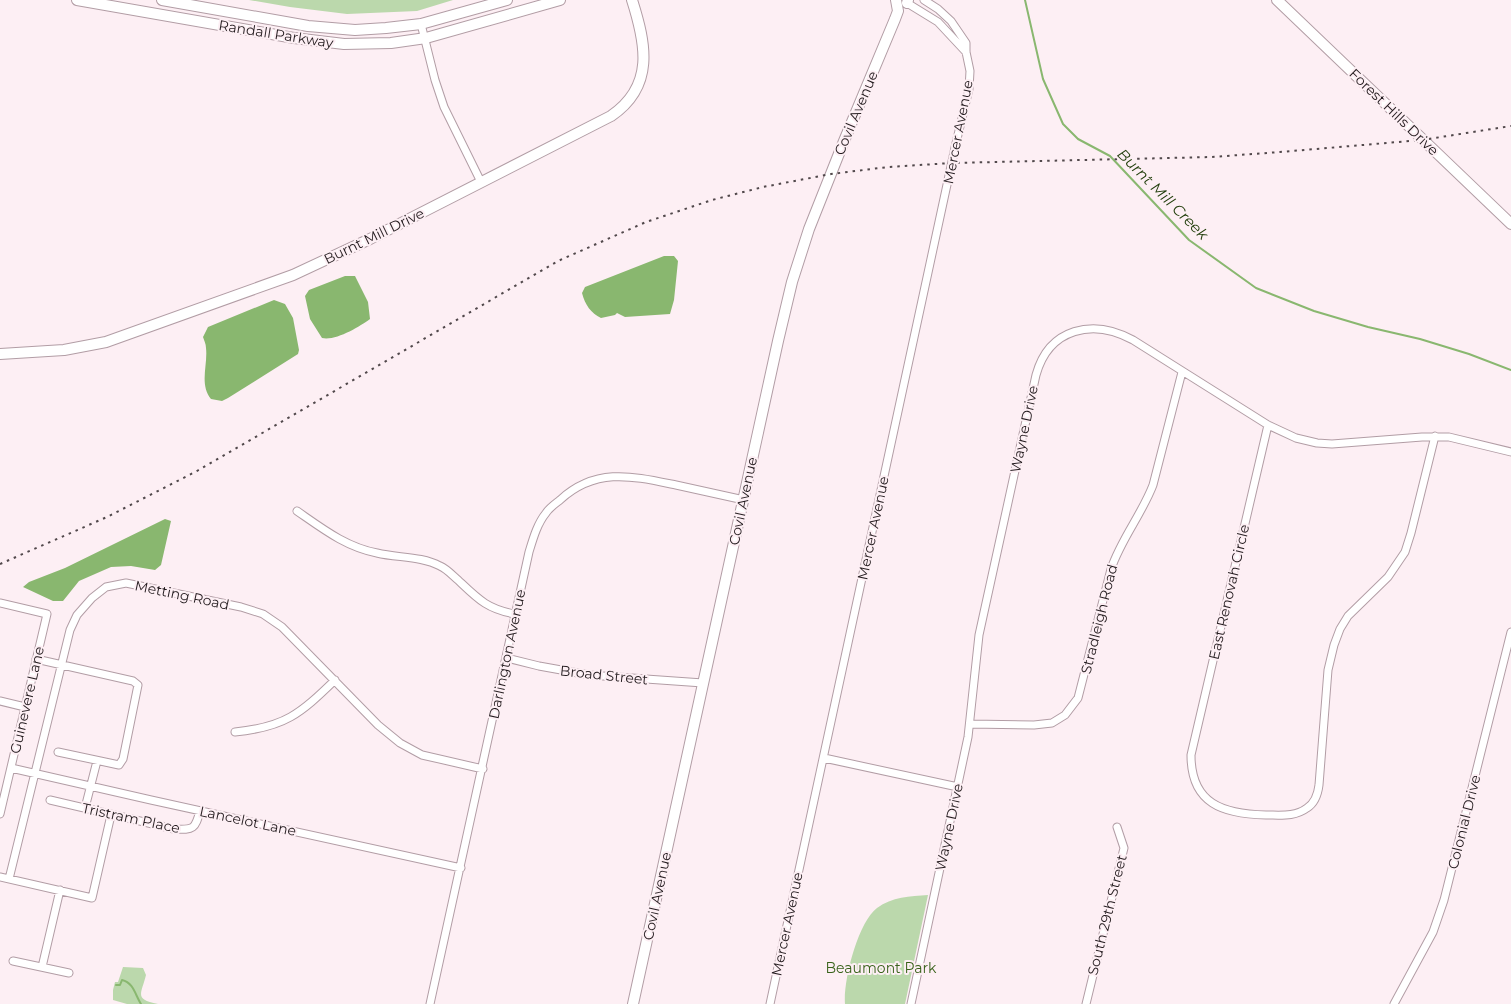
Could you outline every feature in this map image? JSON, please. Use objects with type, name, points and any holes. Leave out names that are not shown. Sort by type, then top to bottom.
[{"type":"main road","name":"Randall Parkway","points":[[77,0],[313,42],[344,44],[376,44],[426,38],[560,0]]},
{"type":"main road","name":"Randall Parkway","points":[[162,0],[321,28],[368,29],[421,24],[507,0]]},
{"type":"main road","name":"Burnt Mill Drive","points":[[0,354],[64,350],[106,342],[293,275],[335,256],[611,116],[632,98],[640,78],[644,55],[641,28],[632,0]]},
{"type":"main road","name":"Forest Hills Drive","points":[[1277,0],[1511,224]]},
{"type":"main road","name":"Covil Avenue","points":[[633,1004],[778,341],[798,263],[816,210],[901,3]]},
{"type":"street","name":"Mercer Avenue","points":[[770,1004],[969,89],[970,71],[966,43],[951,21],[924,0]]},
{"type":"street","points":[[901,3],[930,16],[938,22],[966,52]]},
{"type":"street","points":[[421,24],[435,80],[444,106],[481,182]]},
{"type":"street","name":"Wayne Drive","points":[[911,1004],[970,724],[979,635],[1036,375],[1040,363],[1049,348],[1062,338],[1076,331],[1100,328],[1126,336],[1268,425],[1296,438],[1317,443],[1344,443],[1435,436],[1465,440],[1511,452]]},
{"type":"street","name":"Stradleigh Road","points":[[970,724],[1034,726],[1048,724],[1066,716],[1076,703],[1111,569],[1115,557],[1153,485],[1182,372]]},
{"type":"street","name":"East Renovah Circle","points":[[1268,425],[1230,591],[1192,744],[1191,759],[1193,777],[1198,789],[1214,805],[1227,811],[1251,815],[1292,815],[1306,809],[1313,802],[1319,785],[1328,670],[1334,644],[1348,616],[1388,577],[1404,552],[1411,533],[1435,436]]},
{"type":"street","name":"Darlington Avenue","points":[[430,1004],[483,770],[529,552],[537,528],[546,513],[565,495],[584,483],[602,478],[621,476],[643,478],[744,500]]},
{"type":"street","points":[[297,511],[332,535],[354,546],[377,553],[419,559],[440,565],[482,602],[498,611],[515,614]]},
{"type":"street","name":"Metting Road","points":[[9,879],[70,630],[76,616],[92,598],[106,587],[126,583],[194,596],[263,614],[282,626],[383,730],[409,750],[483,770]]},
{"type":"street","name":"Guinevere Lane","points":[[0,603],[47,614],[0,814]]},
{"type":"street","name":"Colonial Drive","points":[[1394,1004],[1433,932],[1444,900],[1511,632]]},
{"type":"street","name":"Broad Street","points":[[506,658],[589,675],[703,683]]},
{"type":"street","points":[[36,659],[133,681],[138,685],[123,759],[119,765],[58,752]]},
{"type":"street","points":[[235,732],[263,727],[293,717],[307,707],[335,680]]},
{"type":"street","points":[[0,701],[25,707]]},
{"type":"street","points":[[824,758],[958,787]]},
{"type":"street","points":[[85,808],[97,761]]},
{"type":"street","name":"Lancelot Lane","points":[[11,768],[461,868]]},
{"type":"street","name":"Tristram Place","points":[[50,800],[174,829],[186,830],[196,826],[200,811]]},
{"type":"street","points":[[0,877],[92,898],[111,815]]},
{"type":"street","name":"South 29th Street","points":[[1086,1004],[1124,848],[1117,827]]},
{"type":"street","points":[[42,967],[60,890]]},
{"type":"street","points":[[13,961],[69,973]]},
{"type":"green space","points":[[249,0],[453,0],[417,11],[347,14]]},
{"type":"green space","name":"Beaumont Park","points":[[928,895],[905,1004],[845,1004],[849,967],[858,938],[870,915],[889,901]]},
{"type":"green space","points":[[123,967],[143,968],[146,975],[141,992],[142,998],[158,1004],[127,1004],[113,1000],[115,982],[118,982]]},
{"type":"shaded area","points":[[664,256],[674,256],[678,261],[674,300],[670,314],[625,317],[617,313],[601,318],[591,311],[582,293],[585,287]]},
{"type":"shaded area","points":[[345,276],[355,276],[368,302],[370,319],[340,335],[322,338],[310,319],[305,296],[309,290]]},
{"type":"shaded area","points":[[274,300],[285,304],[293,318],[299,350],[298,354],[228,398],[222,401],[211,399],[205,387],[206,345],[203,337],[208,327]]},
{"type":"shaded area","points":[[165,519],[171,521],[161,565],[155,570],[131,566],[111,567],[79,581],[63,601],[53,601],[23,587],[29,582],[65,568]]},
{"type":"waterway","name":"Burnt Mill Creek","points":[[1025,0],[1043,79],[1063,124],[1078,139],[1110,156],[1189,240],[1256,288],[1314,311],[1368,327],[1420,339],[1469,354],[1511,370]]},
{"type":"waterway","points":[[116,985],[120,985],[122,980],[129,984],[141,1004]]},
{"type":"railway","points":[[0,564],[107,517],[197,471],[558,261],[646,222],[712,200],[763,187],[831,174],[888,167],[952,163],[1212,157],[1422,140],[1511,126]]}]
